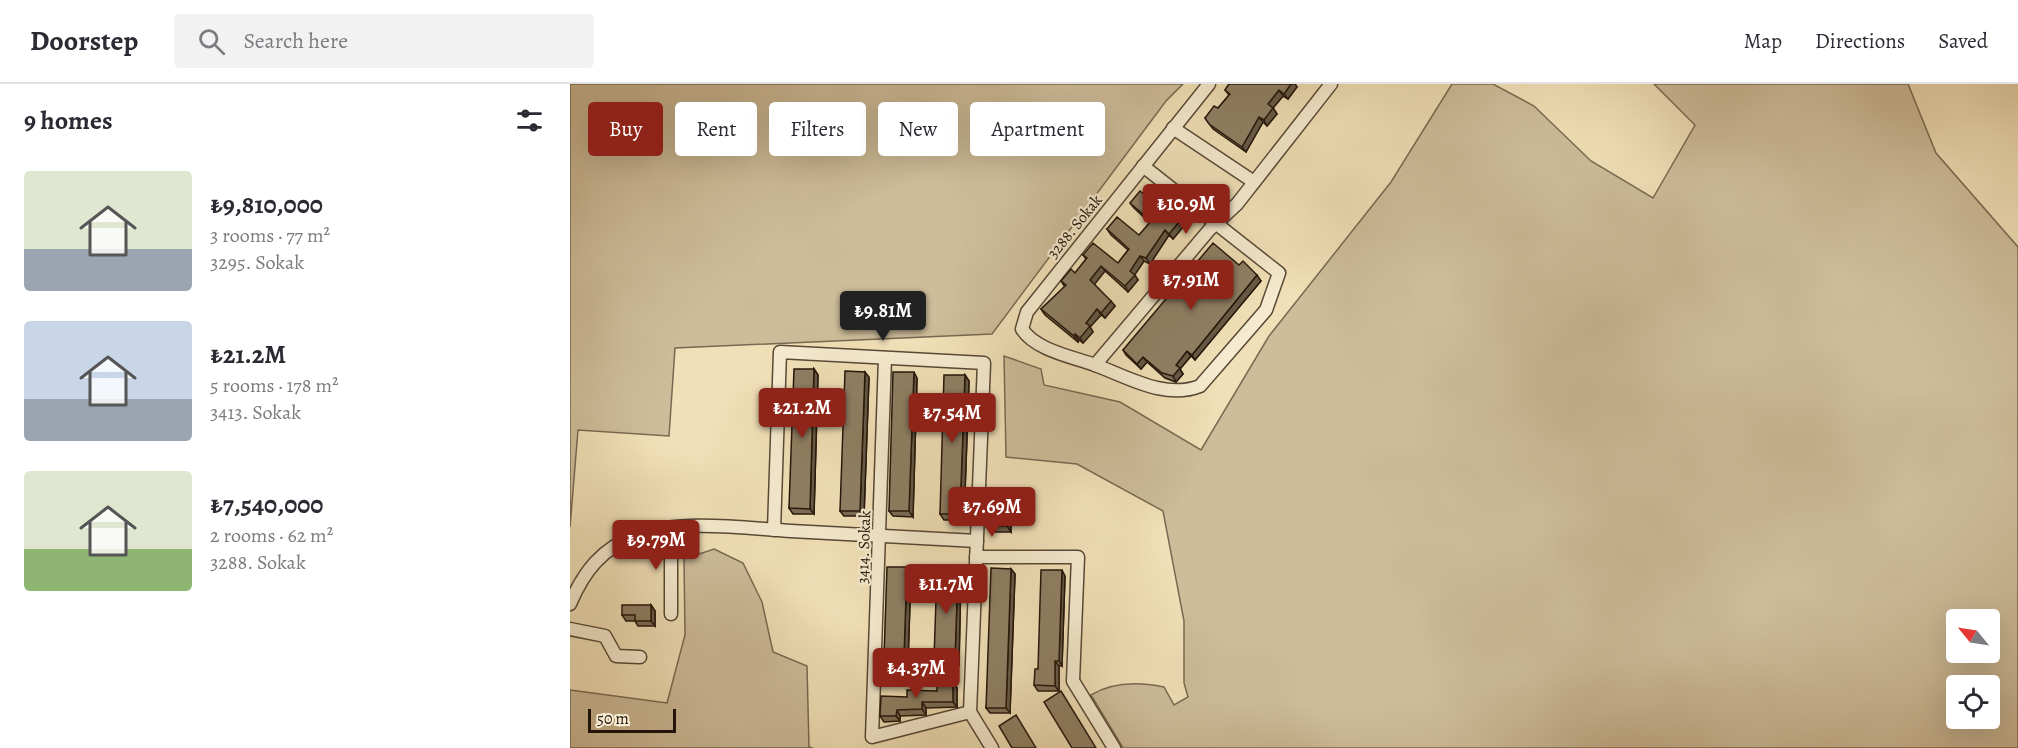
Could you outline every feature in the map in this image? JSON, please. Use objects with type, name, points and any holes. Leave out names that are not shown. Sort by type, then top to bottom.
[{"type":"street","name":"3288. Sokak","points":[[1095,365],[1050,349],[1027,336],[1022,329],[1027,312],[1209,84]]},
{"type":"street","points":[[1143,166],[1217,223],[1279,273],[1266,310],[1200,386],[1186,391],[1162,390],[1095,365],[1217,223],[1254,182],[1331,84]]},
{"type":"street","points":[[1173,128],[1254,182]]},
{"type":"street","points":[[774,530],[780,352],[984,363],[970,712],[992,748]]},
{"type":"street","name":"3414. Sokak","points":[[885,358],[872,737],[970,712]]},
{"type":"street","points":[[570,604],[586,570],[604,552],[639,534],[671,528],[760,529],[977,541]]},
{"type":"street","points":[[671,528],[671,614]]},
{"type":"street","points":[[976,557],[1078,557],[1073,681],[1114,748]]},
{"type":"street","points":[[570,629],[605,636],[616,656],[640,657]]},
{"type":"shaded area","points":[[570,84],[1183,84],[1166,101],[992,334],[675,348],[669,436],[578,430],[570,527]]},
{"type":"shaded area","points":[[1452,84],[1493,84],[1534,106],[1591,161],[1653,198],[1695,125],[1654,84],[1908,84],[1936,153],[2018,247],[2018,748],[1123,748],[1091,695],[1117,685],[1145,684],[1164,687],[1174,705],[1188,697],[1184,683],[1184,621],[1163,511],[1077,464],[1006,457],[1004,356],[1041,369],[1044,385],[1120,402],[1201,450],[1269,336],[1391,182]]},
{"type":"shaded area","points":[[714,549],[743,563],[762,602],[773,652],[807,666],[809,747],[813,748],[570,748],[570,690],[667,703],[685,635],[684,559]]},
{"type":"building","points":[[1229,84],[1291,84],[1284,94],[1279,90],[1268,104],[1273,108],[1264,120],[1259,117],[1242,147],[1209,124],[1205,118],[1214,106],[1218,108],[1230,94],[1225,90]]},
{"type":"building","points":[[1140,191],[1163,209],[1165,207],[1179,222],[1169,234],[1165,230],[1146,258],[1140,256],[1130,271],[1135,275],[1125,286],[1101,266],[1090,280],[1111,301],[1101,313],[1097,309],[1086,323],[1090,326],[1080,338],[1075,334],[1074,336],[1041,309],[1066,285],[1061,281],[1071,269],[1075,273],[1087,258],[1083,255],[1093,243],[1118,263],[1129,249],[1107,229],[1117,217],[1139,235],[1151,221],[1130,203]]},
{"type":"building","points":[[1213,243],[1239,265],[1243,261],[1257,275],[1192,355],[1187,351],[1176,365],[1180,368],[1173,376],[1162,373],[1143,357],[1137,364],[1123,350]]},
{"type":"building","points":[[794,369],[814,369],[810,509],[789,508]]},
{"type":"building","points":[[845,371],[865,372],[860,511],[840,511]]},
{"type":"building","points":[[893,372],[914,372],[909,511],[889,511]]},
{"type":"building","points":[[944,375],[965,375],[960,514],[940,514]]},
{"type":"building","points":[[991,506],[1007,506],[1007,526],[986,526],[986,517],[991,517]]},
{"type":"building","points":[[887,567],[907,567],[904,657],[884,657]]},
{"type":"building","points":[[991,568],[1011,569],[1006,708],[986,708]]},
{"type":"building","points":[[937,570],[958,570],[955,660],[934,659]]},
{"type":"building","points":[[1041,570],[1062,570],[1059,661],[1055,661],[1055,686],[1034,685],[1035,669],[1038,669]]},
{"type":"building","points":[[622,605],[651,605],[651,621],[635,621],[635,615],[622,615]]},
{"type":"building","points":[[937,682],[953,683],[953,702],[922,702],[922,709],[897,710],[896,716],[880,716],[881,696],[907,697],[907,690],[937,691]]},
{"type":"building","points":[[1061,691],[1096,748],[1072,748],[1044,702]]},
{"type":"building","points":[[1016,715],[1036,748],[1012,748],[999,726]]}]
